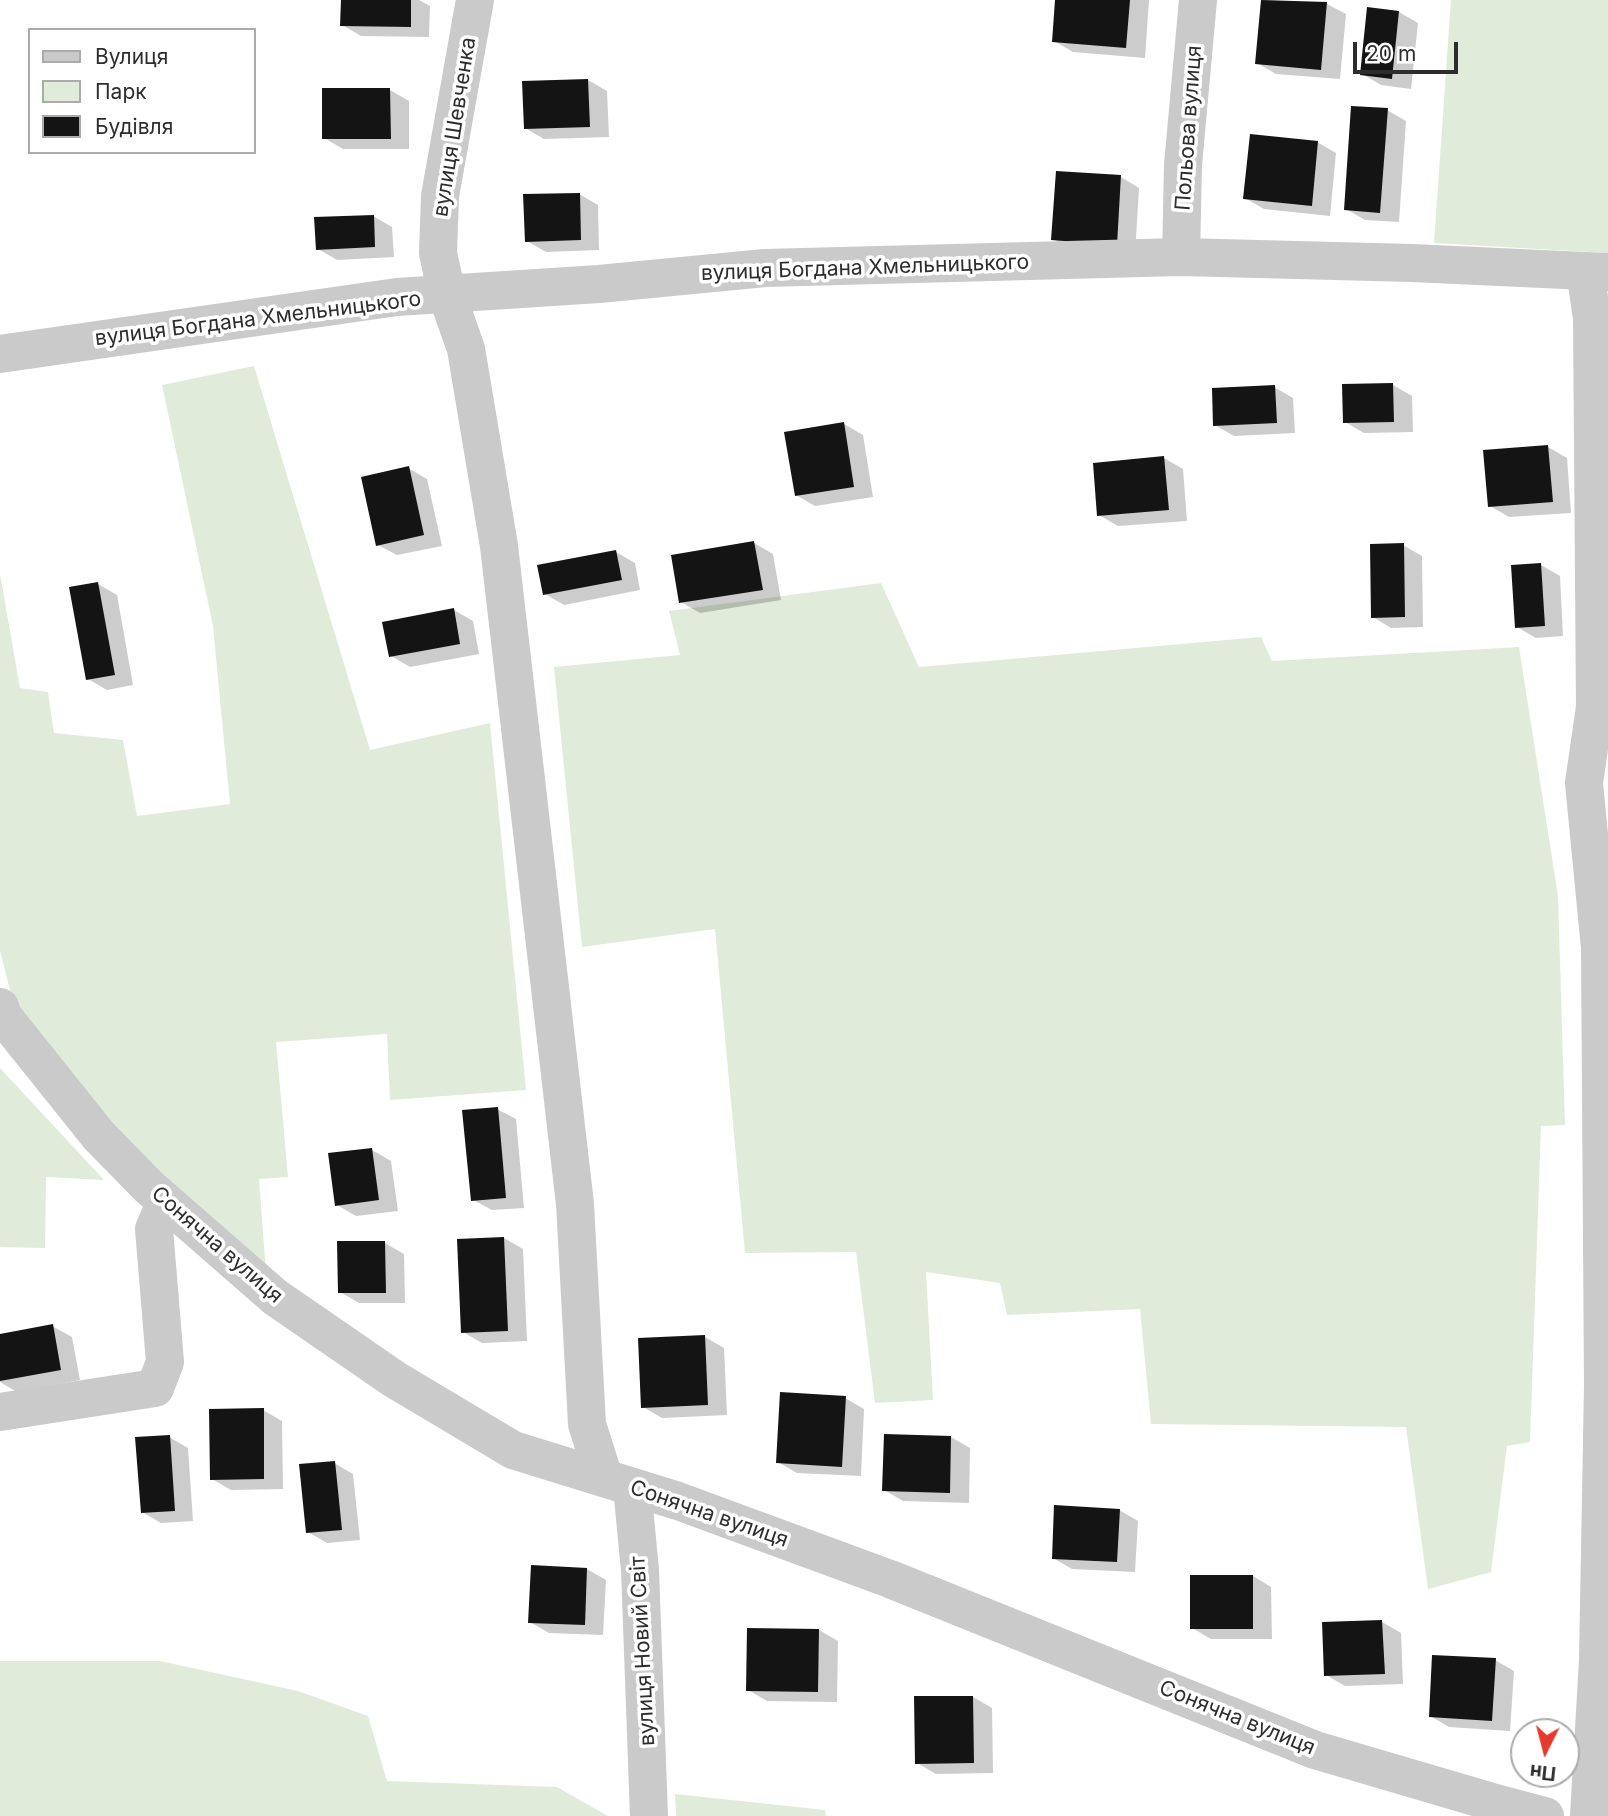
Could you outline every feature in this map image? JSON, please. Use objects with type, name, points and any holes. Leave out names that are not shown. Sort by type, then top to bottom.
[{"type":"street","name":"вулиця Шевченка","points":[[475,0],[440,196],[438,253],[447,295],[466,349],[499,546],[575,1204],[587,1424],[618,1483]]},
{"type":"street","name":"Польова вулиця","points":[[1181,257],[1183,165],[1198,0]]},
{"type":"street","name":"вулиця Богдана Хмельницького","points":[[0,354],[397,297],[599,284],[765,268],[1181,257],[1597,271]]},
{"type":"street","points":[[1589,1816],[1598,1660],[1602,1331],[1600,948],[1584,783],[1595,693],[1593,331],[1597,271]]},
{"type":"street","name":"Сонячна вулиця","points":[[0,1007],[3,1016],[99,1136],[166,1202],[275,1297],[394,1379],[513,1450],[678,1501],[890,1580],[1315,1750],[1545,1816]]},
{"type":"street","points":[[0,1412],[155,1388],[164,1362],[154,1228],[166,1202]]},
{"type":"street","name":"вулиця Новий Світ","points":[[618,1483],[640,1570],[649,1816]]},
{"type":"green space","points":[[1451,0],[1608,0],[1608,253],[1434,243]]},
{"type":"green space","points":[[254,366],[370,750],[490,723],[526,1090],[390,1100],[387,1034],[276,1042],[288,1177],[259,1179],[266,1272],[160,1183],[12,998],[0,951],[0,574],[20,688],[48,692],[54,733],[123,740],[137,816],[230,804],[213,626],[162,385]]},
{"type":"green space","points":[[881,583],[919,667],[1261,637],[1272,661],[1519,647],[1558,896],[1565,1125],[1541,1126],[1530,1442],[1507,1446],[1491,1572],[1428,1589],[1406,1427],[1151,1424],[1140,1309],[1007,1315],[1000,1283],[926,1272],[933,1400],[875,1403],[856,1252],[745,1253],[715,929],[582,947],[554,667],[680,655],[669,611]]},
{"type":"green space","points":[[0,1068],[104,1180],[46,1177],[45,1248],[0,1247]]},
{"type":"green space","points":[[0,1661],[160,1661],[298,1691],[368,1716],[387,1781],[557,1787],[608,1816],[0,1816]]},
{"type":"green space","points":[[675,1794],[825,1810],[826,1816],[676,1816]]},
{"type":"building","points":[[341,0],[411,0],[411,27],[340,26]]},
{"type":"building","points":[[1055,0],[1130,0],[1126,48],[1052,42]]},
{"type":"building","points":[[1261,0],[1327,2],[1321,70],[1255,64]]},
{"type":"building","points":[[1367,7],[1399,11],[1392,79],[1360,75]]},
{"type":"building","points":[[588,79],[590,127],[524,129],[522,81]]},
{"type":"building","points":[[322,88],[390,88],[391,139],[322,139]]},
{"type":"building","points":[[1351,106],[1388,108],[1380,213],[1344,210]]},
{"type":"building","points":[[1250,134],[1318,141],[1312,206],[1243,199]]},
{"type":"building","points":[[1056,171],[1121,175],[1117,245],[1051,240]]},
{"type":"building","points":[[580,193],[581,240],[525,242],[523,194]]},
{"type":"building","points":[[374,215],[375,247],[316,250],[314,217]]},
{"type":"building","points":[[1393,383],[1394,422],[1343,423],[1342,384]]},
{"type":"building","points":[[1275,385],[1277,423],[1213,426],[1212,388]]},
{"type":"building","points":[[844,422],[854,487],[795,496],[784,432]]},
{"type":"building","points":[[1548,445],[1553,502],[1488,507],[1483,450]]},
{"type":"building","points":[[1164,456],[1169,510],[1097,516],[1093,463]]},
{"type":"building","points":[[409,466],[424,535],[376,546],[361,477]]},
{"type":"building","points":[[754,541],[763,590],[679,603],[671,555]]},
{"type":"building","points":[[1404,543],[1405,617],[1371,618],[1370,544]]},
{"type":"building","points":[[616,550],[622,580],[543,595],[537,565]]},
{"type":"building","points":[[1541,563],[1545,626],[1515,628],[1511,565]]},
{"type":"building","points":[[98,582],[115,675],[86,680],[69,587]]},
{"type":"building","points":[[454,608],[460,644],[389,657],[382,622]]},
{"type":"building","points":[[498,1107],[506,1198],[471,1201],[462,1110]]},
{"type":"building","points":[[372,1148],[379,1200],[335,1206],[328,1153]]},
{"type":"building","points":[[504,1237],[508,1331],[461,1333],[457,1239]]},
{"type":"building","points":[[337,1241],[385,1241],[386,1293],[338,1293]]},
{"type":"building","points":[[53,1324],[61,1370],[0,1381],[0,1334]]},
{"type":"building","points":[[705,1335],[708,1405],[641,1408],[638,1338]]},
{"type":"building","points":[[780,1392],[846,1396],[842,1467],[776,1463]]},
{"type":"building","points":[[264,1408],[264,1479],[210,1480],[209,1409]]},
{"type":"building","points":[[884,1434],[951,1436],[950,1493],[882,1491]]},
{"type":"building","points":[[170,1435],[175,1511],[141,1513],[135,1437]]},
{"type":"building","points":[[335,1461],[342,1530],[306,1533],[299,1464]]},
{"type":"building","points":[[1054,1505],[1120,1509],[1117,1562],[1052,1559]]},
{"type":"building","points":[[531,1565],[587,1568],[585,1625],[528,1623]]},
{"type":"building","points":[[1190,1575],[1253,1575],[1253,1629],[1190,1629]]},
{"type":"building","points":[[1382,1620],[1385,1674],[1324,1676],[1322,1622]]},
{"type":"building","points":[[747,1628],[819,1629],[818,1692],[746,1691]]},
{"type":"building","points":[[1432,1655],[1496,1658],[1492,1721],[1429,1717]]},
{"type":"building","points":[[914,1696],[973,1696],[974,1763],[915,1764]]}]
